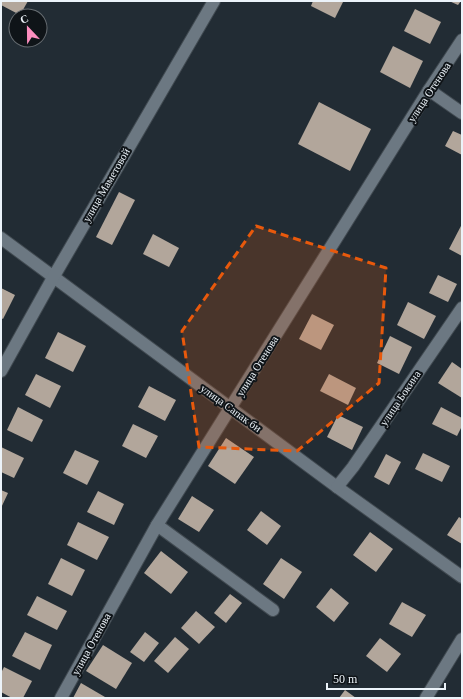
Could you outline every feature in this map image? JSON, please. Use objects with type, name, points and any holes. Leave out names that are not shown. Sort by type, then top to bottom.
[{"type":"street","name":"улица Маметовой","points":[[1,370],[214,1]]},
{"type":"street","name":"улица Отенова","points":[[61,698],[157,525],[429,90],[462,40]]},
{"type":"street","points":[[429,90],[462,114]]},
{"type":"street","name":"улица Сапак би","points":[[1,238],[54,276],[230,409],[462,577]]},
{"type":"street","name":"улица Бокина","points":[[337,487],[353,467],[462,308]]},
{"type":"street","points":[[157,525],[273,610]]},
{"type":"street","points":[[426,698],[462,639]]},
{"type":"highlighted area","points":[[256,226],[386,268],[379,383],[297,451],[199,447],[182,331]]},
{"type":"building","points":[[1,1],[28,1],[24,8],[8,9],[1,5]]},
{"type":"building","points":[[313,1],[343,2],[335,18],[311,6]]},
{"type":"building","points":[[449,1],[461,1],[458,5]]},
{"type":"building","points":[[415,9],[441,22],[430,44],[404,31]]},
{"type":"building","points":[[393,46],[423,61],[410,88],[380,72]]},
{"type":"building","points":[[319,102],[371,129],[350,171],[298,144]]},
{"type":"building","points":[[453,131],[462,135],[462,155],[445,146]]},
{"type":"building","points":[[119,192],[135,200],[112,245],[96,237]]},
{"type":"building","points":[[462,224],[462,256],[449,249]]},
{"type":"building","points":[[153,234],[179,248],[169,267],[143,254]]},
{"type":"building","points":[[438,275],[457,284],[448,302],[429,293]]},
{"type":"building","points":[[1,288],[15,295],[3,319],[1,318]]},
{"type":"building","points":[[408,302],[436,316],[424,339],[397,325]]},
{"type":"building","points":[[312,314],[334,325],[321,350],[299,339]]},
{"type":"building","points":[[58,332],[86,346],[73,372],[45,358]]},
{"type":"building","points":[[390,336],[412,347],[399,374],[377,363]]},
{"type":"building","points":[[452,362],[462,369],[462,398],[438,383]]},
{"type":"building","points":[[36,374],[61,386],[50,408],[25,395]]},
{"type":"building","points":[[329,374],[356,388],[348,405],[320,391]]},
{"type":"building","points":[[149,386],[176,400],[165,421],[138,407]]},
{"type":"building","points":[[18,407],[43,420],[32,442],[7,430]]},
{"type":"building","points":[[441,407],[462,418],[462,426],[457,436],[432,424]]},
{"type":"building","points":[[338,415],[363,427],[352,450],[327,437]]},
{"type":"building","points":[[133,424],[158,436],[146,458],[122,446]]},
{"type":"building","points":[[226,438],[254,457],[235,484],[208,466]]},
{"type":"building","points":[[1,447],[24,458],[14,478],[1,472]]},
{"type":"building","points":[[75,450],[99,461],[87,485],[63,473]]},
{"type":"building","points":[[423,453],[450,466],[442,482],[415,469]]},
{"type":"building","points":[[386,454],[401,462],[389,485],[374,477]]},
{"type":"building","points":[[1,490],[8,493],[1,508]]},
{"type":"building","points":[[98,491],[124,504],[114,525],[87,512]]},
{"type":"building","points":[[192,496],[214,510],[199,532],[178,519]]},
{"type":"building","points":[[261,511],[281,526],[267,545],[247,530]]},
{"type":"building","points":[[459,517],[462,519],[462,544],[447,535]]},
{"type":"building","points":[[78,522],[109,537],[97,560],[67,545]]},
{"type":"building","points":[[370,532],[393,549],[376,572],[353,555]]},
{"type":"building","points":[[161,551],[188,572],[171,594],[144,573]]},
{"type":"building","points":[[61,558],[85,570],[72,596],[48,584]]},
{"type":"building","points":[[281,558],[302,572],[284,599],[263,584]]},
{"type":"building","points":[[331,588],[349,603],[334,622],[316,607]]},
{"type":"building","points":[[230,594],[242,603],[226,623],[214,613]]},
{"type":"building","points":[[37,596],[67,611],[57,630],[27,615]]},
{"type":"building","points":[[402,602],[426,615],[412,637],[389,624]]},
{"type":"building","points":[[196,611],[215,627],[199,644],[181,628]]},
{"type":"building","points":[[25,632],[52,645],[40,670],[12,656]]},
{"type":"building","points":[[145,632],[159,643],[144,662],[130,652]]},
{"type":"building","points":[[175,637],[189,649],[168,673],[154,661]]},
{"type":"building","points":[[380,638],[401,654],[387,672],[366,656]]},
{"type":"building","points":[[103,645],[132,663],[116,689],[86,671]]},
{"type":"building","points":[[4,667],[32,681],[23,698],[12,698],[1,692],[1,673]]},
{"type":"building","points":[[81,683],[105,697],[73,698]]},
{"type":"building","points":[[345,690],[356,698],[339,698]]}]
